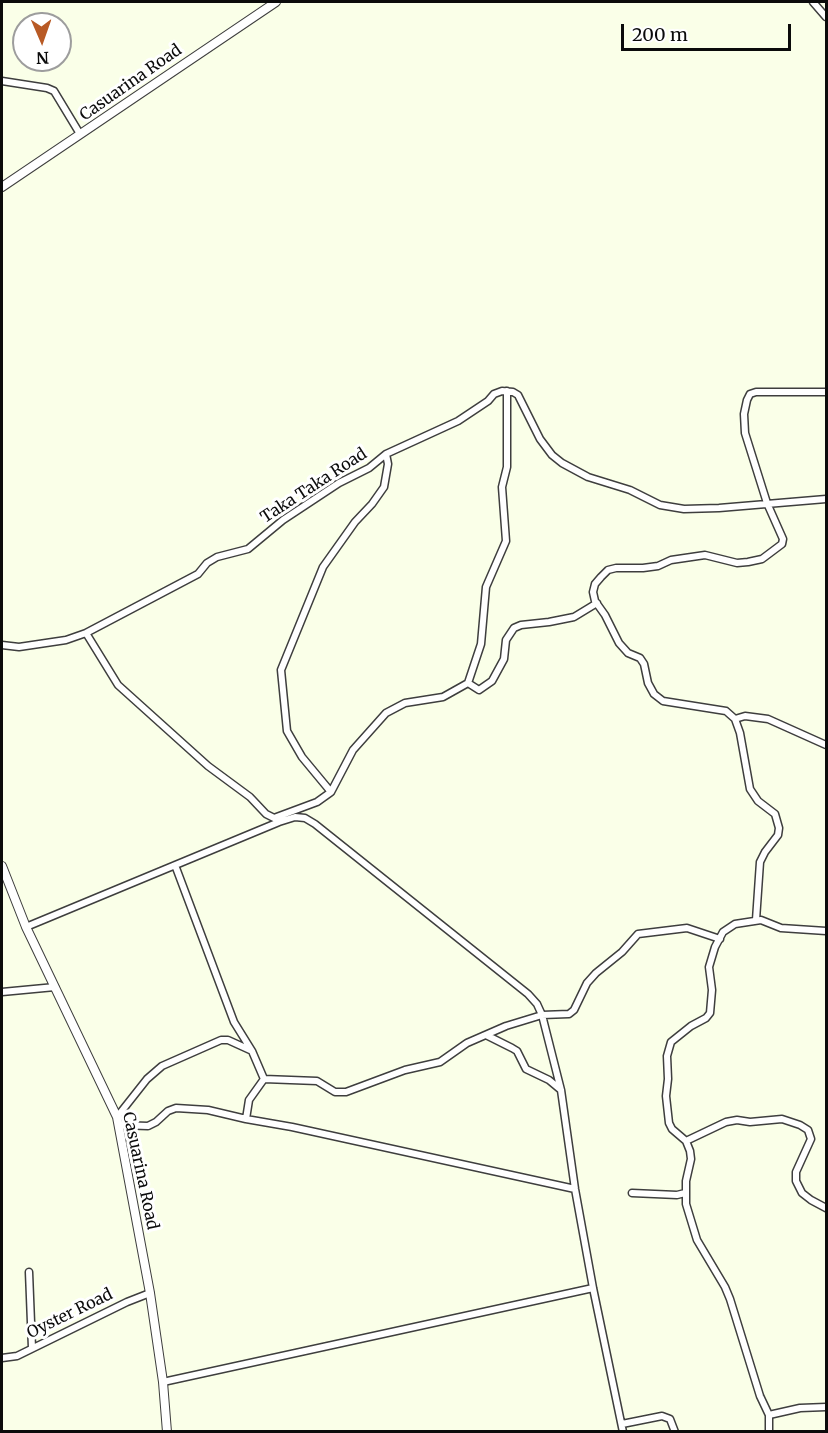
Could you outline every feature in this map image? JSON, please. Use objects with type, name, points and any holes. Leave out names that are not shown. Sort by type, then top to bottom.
[{"type":"street","name":"Casuarina Road","points":[[2,187],[276,2]]},
{"type":"street","points":[[813,2],[826,17]]},
{"type":"street","points":[[2,81],[54,91],[80,134]]},
{"type":"street","points":[[274,818],[316,802],[330,792],[353,750],[386,713],[405,703],[443,697],[468,683],[482,644],[486,587],[506,541],[502,487],[507,467],[507,391],[518,395],[540,439],[552,455],[576,472],[610,482],[660,505],[684,509],[718,508],[826,499]]},
{"type":"street","name":"Taka Taka Road","points":[[2,645],[19,646],[66,640],[86,633],[198,574],[207,563],[217,557],[248,549],[283,520],[339,483],[369,468],[386,454],[458,422],[488,401],[494,394],[507,391]]},
{"type":"street","points":[[756,920],[760,862],[778,835],[779,828],[775,814],[758,801],[750,789],[740,733],[735,719],[726,711],[663,701],[654,694],[648,683],[644,664],[640,658],[628,653],[619,643],[593,592],[595,584],[608,570],[658,566],[671,560],[705,555],[736,563],[762,559],[783,542],[767,503],[745,433],[744,414],[748,396],[756,392],[826,392]]},
{"type":"street","points":[[330,792],[302,757],[287,731],[281,670],[323,567],[355,522],[384,487],[388,464],[386,454]]},
{"type":"street","points":[[468,683],[479,690],[492,681],[504,659],[506,640],[514,628],[574,617],[597,603]]},
{"type":"street","points":[[86,633],[118,685],[208,766],[250,797],[266,814],[274,818],[286,819]]},
{"type":"street","points":[[735,719],[746,716],[768,719],[826,745]]},
{"type":"street","points":[[26,927],[286,819],[305,818],[528,994],[537,1004],[542,1015],[561,1090],[575,1189],[593,1288],[624,1431]]},
{"type":"street","points":[[175,865],[234,1022],[252,1051],[264,1079]]},
{"type":"street","name":"Casuarina Road","points":[[2,866],[26,927],[118,1121],[150,1293],[164,1382],[167,1431]]},
{"type":"street","points":[[769,1431],[769,1414],[760,1396],[725,1287],[697,1240],[686,1204],[685,1193],[691,1159],[686,1141],[672,1129],[669,1123],[666,1096],[667,1056],[671,1042],[710,1013],[712,990],[709,967],[723,932],[735,924],[756,920],[781,928],[826,931]]},
{"type":"street","points":[[264,1079],[317,1081],[335,1092],[346,1092],[405,1070],[440,1062],[467,1043],[542,1015],[565,1015],[572,1012],[587,983],[598,970],[608,965],[638,934],[687,928],[720,939]]},
{"type":"street","points":[[2,992],[55,987]]},
{"type":"street","points":[[486,1035],[517,1051],[526,1069],[549,1080],[561,1090]]},
{"type":"street","points":[[252,1051],[228,1040],[221,1040],[162,1066],[147,1079],[118,1121],[148,1126],[168,1111],[176,1108],[208,1110],[575,1189]]},
{"type":"street","points":[[246,1119],[249,1100],[264,1079]]},
{"type":"street","points":[[686,1141],[726,1122],[737,1120],[750,1122],[782,1119],[800,1125],[808,1130],[811,1139],[796,1172],[796,1181],[802,1192],[826,1208]]},
{"type":"street","points":[[632,1193],[676,1195],[685,1193]]},
{"type":"street","points":[[28,1272],[32,1348]]},
{"type":"street","points":[[164,1382],[593,1288]]},
{"type":"street","name":"Oyster Road","points":[[2,1358],[17,1356],[150,1293]]},
{"type":"street","points":[[769,1414],[800,1407],[826,1407]]},
{"type":"street","points":[[622,1424],[662,1416],[670,1419],[675,1431]]}]
